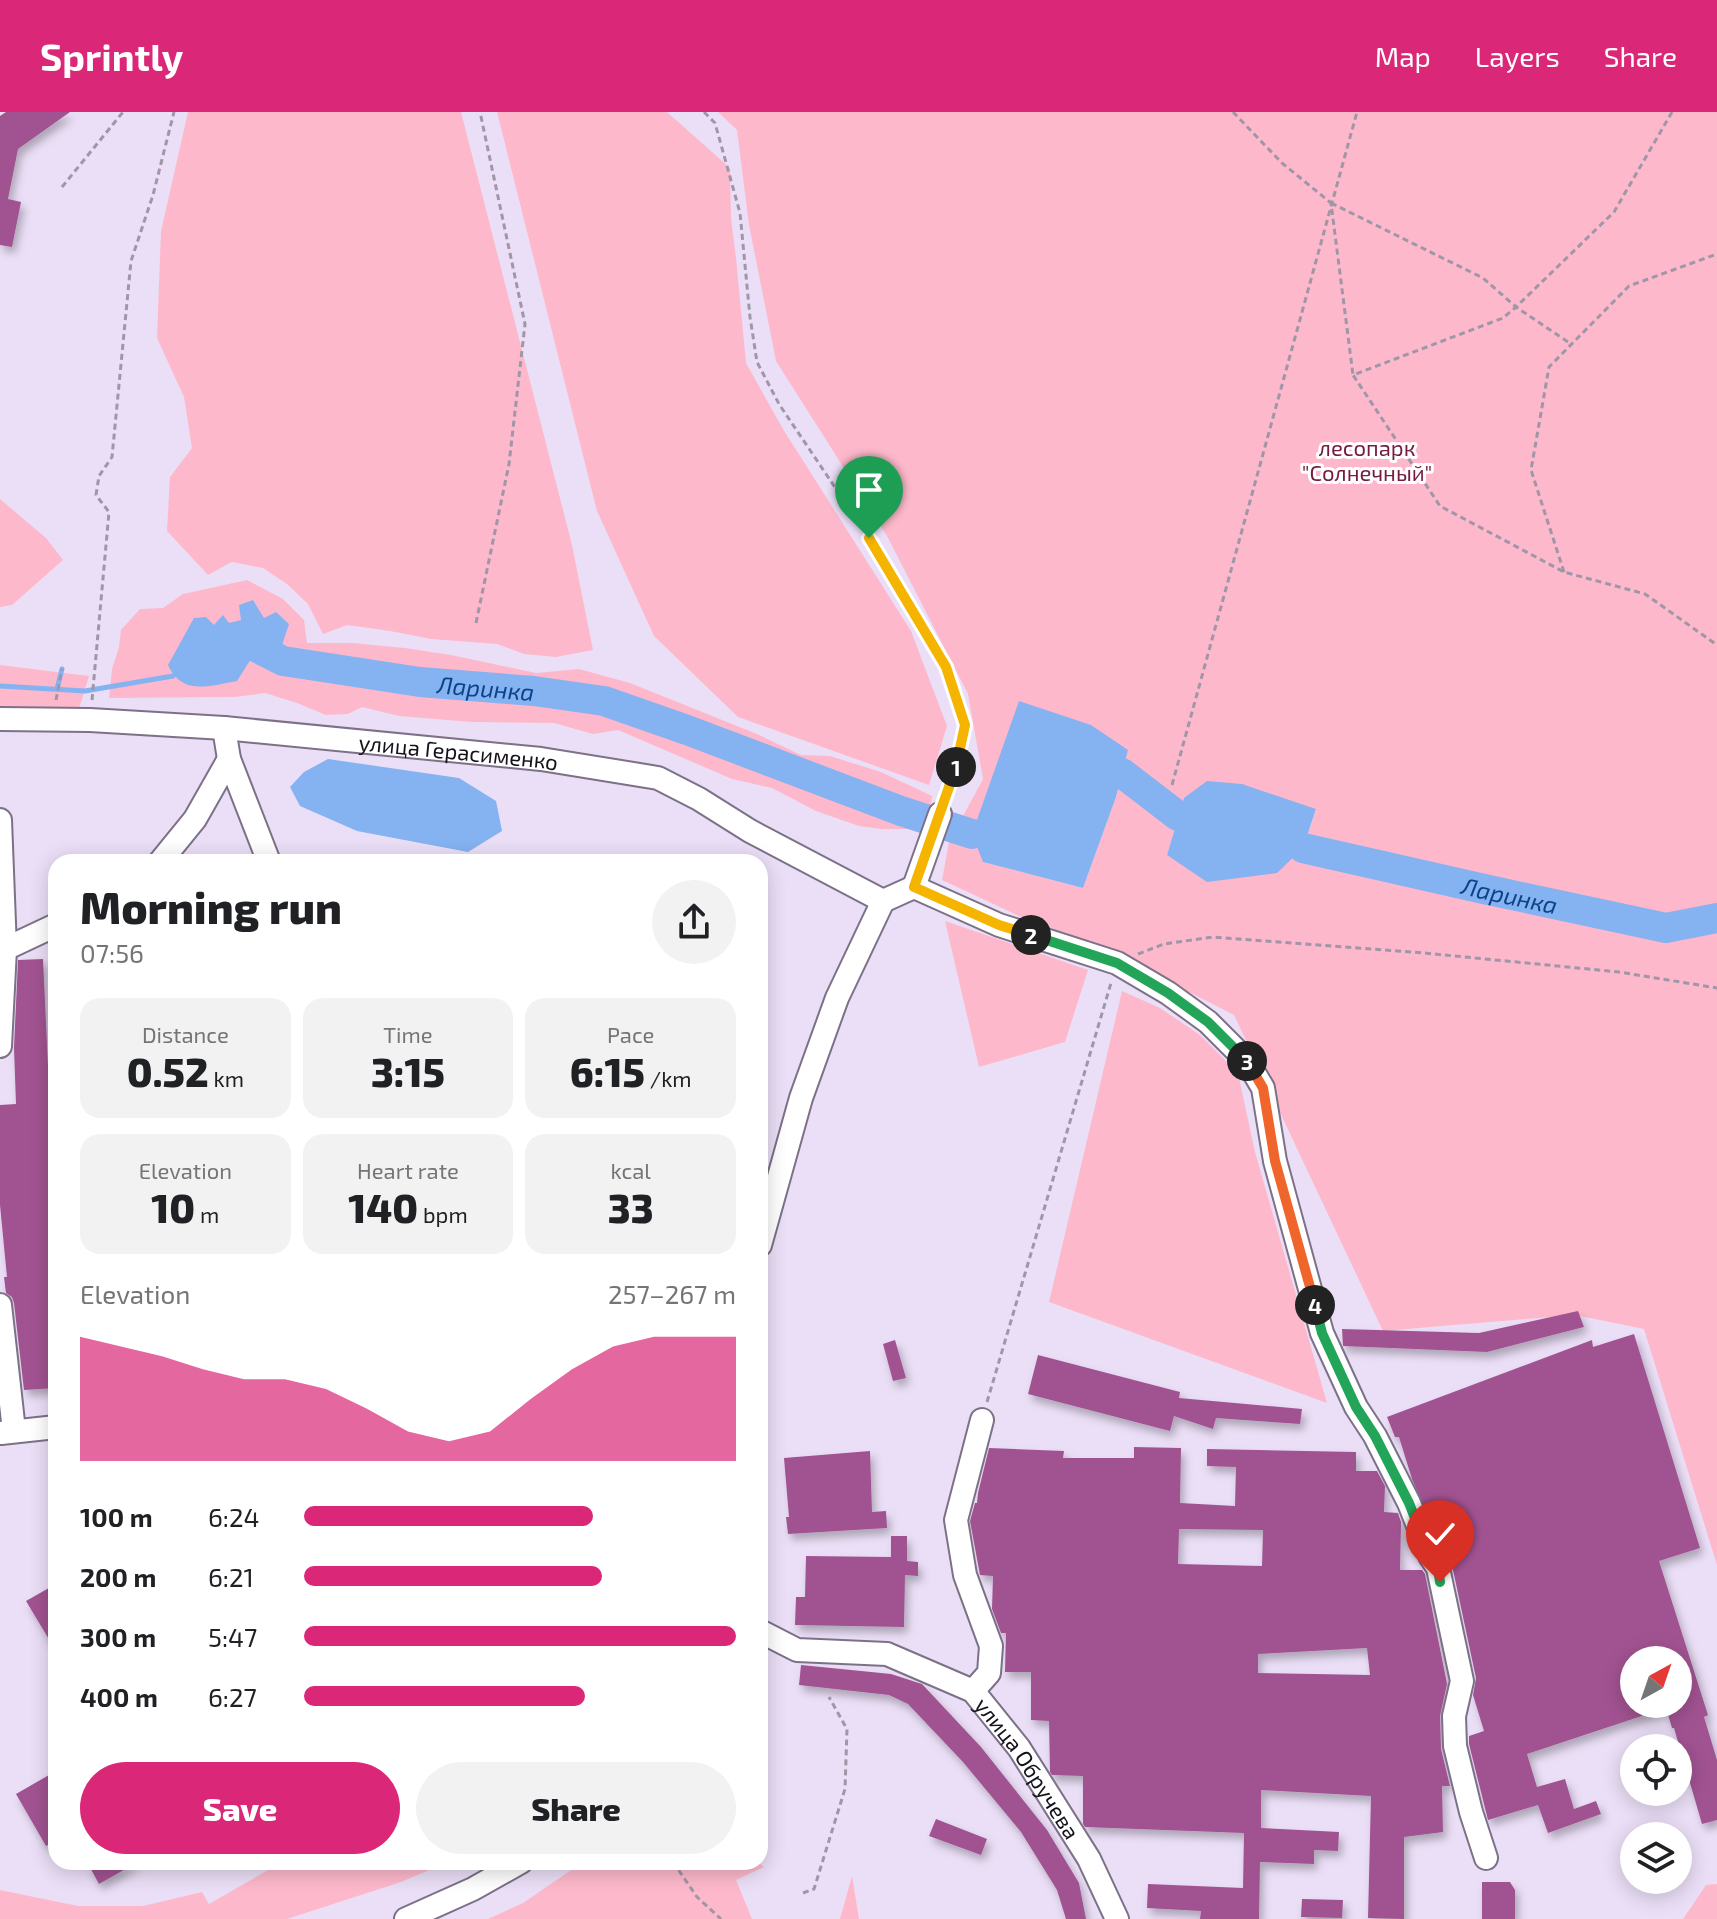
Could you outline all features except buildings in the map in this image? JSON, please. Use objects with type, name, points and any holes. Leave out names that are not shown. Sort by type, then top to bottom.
[{"type":"street","name":"улица Герасименко","points":[[0,719],[90,720],[224,728],[541,759],[658,778],[883,901]]},
{"type":"street","points":[[224,728],[229,759],[266,854]]},
{"type":"street","points":[[167,854],[195,819],[229,759]]},
{"type":"street","points":[[0,820],[5,949],[0,1046]]},
{"type":"street","points":[[768,1216],[801,1098],[837,998],[883,901],[914,887],[938,821]]},
{"type":"street","points":[[914,887],[999,925],[1117,963],[1168,993],[1208,1022],[1247,1061],[1263,1088],[1275,1161],[1322,1333],[1356,1407],[1375,1436],[1403,1491],[1438,1568],[1462,1681],[1454,1716],[1455,1746],[1486,1858]]},
{"type":"street","points":[[5,949],[48,929]]},
{"type":"street","points":[[0,1305],[7,1432],[48,1428]]},
{"type":"street","points":[[973,1691],[989,1673],[991,1646],[965,1575],[956,1520],[982,1420]]},
{"type":"street","name":"улица Обручева","points":[[768,1635],[797,1650],[887,1654],[973,1691],[1019,1748],[1044,1787],[1089,1859],[1117,1919]]},
{"type":"street","points":[[406,1919],[507,1870]]},
{"type":"path","points":[[62,187],[123,112]]},
{"type":"path","points":[[92,696],[109,512],[96,495],[99,476],[112,457],[131,261],[153,195],[174,112]]},
{"type":"path","points":[[476,623],[509,464],[525,324],[480,112]]},
{"type":"path","points":[[704,112],[715,123],[740,213],[757,362],[779,404],[869,538],[946,667],[965,725],[955,771],[938,821]]},
{"type":"path","points":[[1233,112],[1282,163],[1331,203],[1483,278],[1516,307],[1571,344]]},
{"type":"path","points":[[1172,785],[1357,112]]},
{"type":"path","points":[[1353,375],[1503,318],[1614,212],[1672,112]]},
{"type":"path","points":[[1331,203],[1353,375],[1440,506],[1564,572],[1645,594],[1717,645]]},
{"type":"path","points":[[1564,572],[1531,470],[1549,367],[1629,286],[1717,254]]},
{"type":"path","points":[[56,697],[62,669]]},
{"type":"path","points":[[982,1420],[1117,963],[1164,944],[1213,937],[1619,972],[1717,988]]},
{"type":"path","points":[[803,1893],[814,1889],[845,1789],[847,1729],[829,1697]]},
{"type":"path","points":[[678,1870],[697,1897],[721,1919]]},
{"type":"green space","points":[[188,112],[461,112],[572,545],[593,650],[556,657],[524,654],[497,644],[431,639],[347,625],[323,634],[308,604],[287,584],[263,568],[232,562],[208,575],[167,531],[170,477],[192,448],[184,397],[157,338],[161,231]]},
{"type":"green space","points":[[497,112],[667,112],[730,168],[731,218],[746,363],[783,429],[911,631],[947,726],[929,785],[738,717],[654,636],[597,511]]},
{"type":"green space","name":"лесопарк \"Солнечный\"","points":[[718,112],[1717,112],[1717,1565],[1644,1329],[1575,1315],[1383,1331],[1234,1015],[1095,944],[1019,916],[942,880],[949,842],[983,779],[968,694],[887,536],[776,361],[749,225],[737,130]],"holes":[[[1128,750],[1116,797],[1083,888],[983,862]],[[1184,798],[1316,809],[1316,810],[1303,848],[1167,855]]]},
{"type":"green space","points":[[0,499],[46,538],[63,560],[12,605],[0,607]]},
{"type":"green space","points":[[247,580],[283,599],[304,620],[307,643],[405,648],[536,673],[579,669],[630,683],[801,755],[830,756],[881,772],[932,796],[930,810],[925,824],[915,829],[859,826],[816,811],[772,788],[732,779],[618,730],[593,734],[554,723],[471,722],[399,716],[362,707],[348,714],[326,715],[265,693],[234,697],[109,698],[121,630],[140,609],[163,608],[183,594]]},
{"type":"green space","points":[[0,665],[89,676],[79,709],[0,708]]},
{"type":"green space","points":[[945,921],[1088,970],[1065,1042],[979,1067]]},
{"type":"green space","points":[[1122,991],[1160,1008],[1200,1035],[1238,1073],[1255,1152],[1327,1403],[1049,1302]]},
{"type":"green space","points":[[268,1870],[429,1870],[287,1919],[0,1919],[0,1890],[78,1906],[143,1906],[202,1892],[209,1904]]},
{"type":"green space","points":[[571,1870],[758,1870],[736,1880],[752,1919],[488,1919],[523,1903]]},
{"type":"green space","points":[[852,1876],[859,1919],[840,1919]]},
{"type":"green space","points":[[1717,1884],[1717,1919],[1683,1919],[1706,1885]]},
{"type":"water","points":[[253,600],[264,618],[276,612],[289,624],[283,642],[283,661],[258,665],[251,659],[237,681],[207,686],[189,685],[174,675],[168,665],[194,618],[206,617],[214,625],[223,615],[229,623],[241,620],[239,605]]},
{"type":"water","points":[[1019,701],[1091,725],[1128,750],[1116,797],[1083,888],[983,862],[972,834]]},
{"type":"water","points":[[328,759],[459,778],[496,801],[502,831],[468,852],[357,831],[300,806],[290,787],[304,772]]},
{"type":"water","points":[[1207,781],[1242,784],[1316,809],[1303,848],[1277,873],[1207,882],[1167,855],[1184,798]]},
{"type":"waterway","name":"Ларинка","points":[[248,643],[283,661],[420,682],[534,691],[604,701],[901,811],[972,834]]},
{"type":"waterway","points":[[57,689],[62,669]]},
{"type":"waterway","name":"Ларинка","points":[[0,686],[85,691],[173,676]]},
{"type":"waterway","name":"Ларинка","points":[[1122,773],[1178,816]]},
{"type":"waterway","name":"Ларинка","points":[[1303,848],[1666,928],[1717,918]]},
{"type":"route","points":[[869,538],[946,667],[965,725],[955,771],[914,887],[999,925],[1117,963],[1168,993],[1208,1022],[1247,1061],[1263,1088],[1275,1161],[1322,1333],[1356,1407],[1375,1436],[1409,1503],[1430,1556],[1438,1568],[1440,1582]]}]
